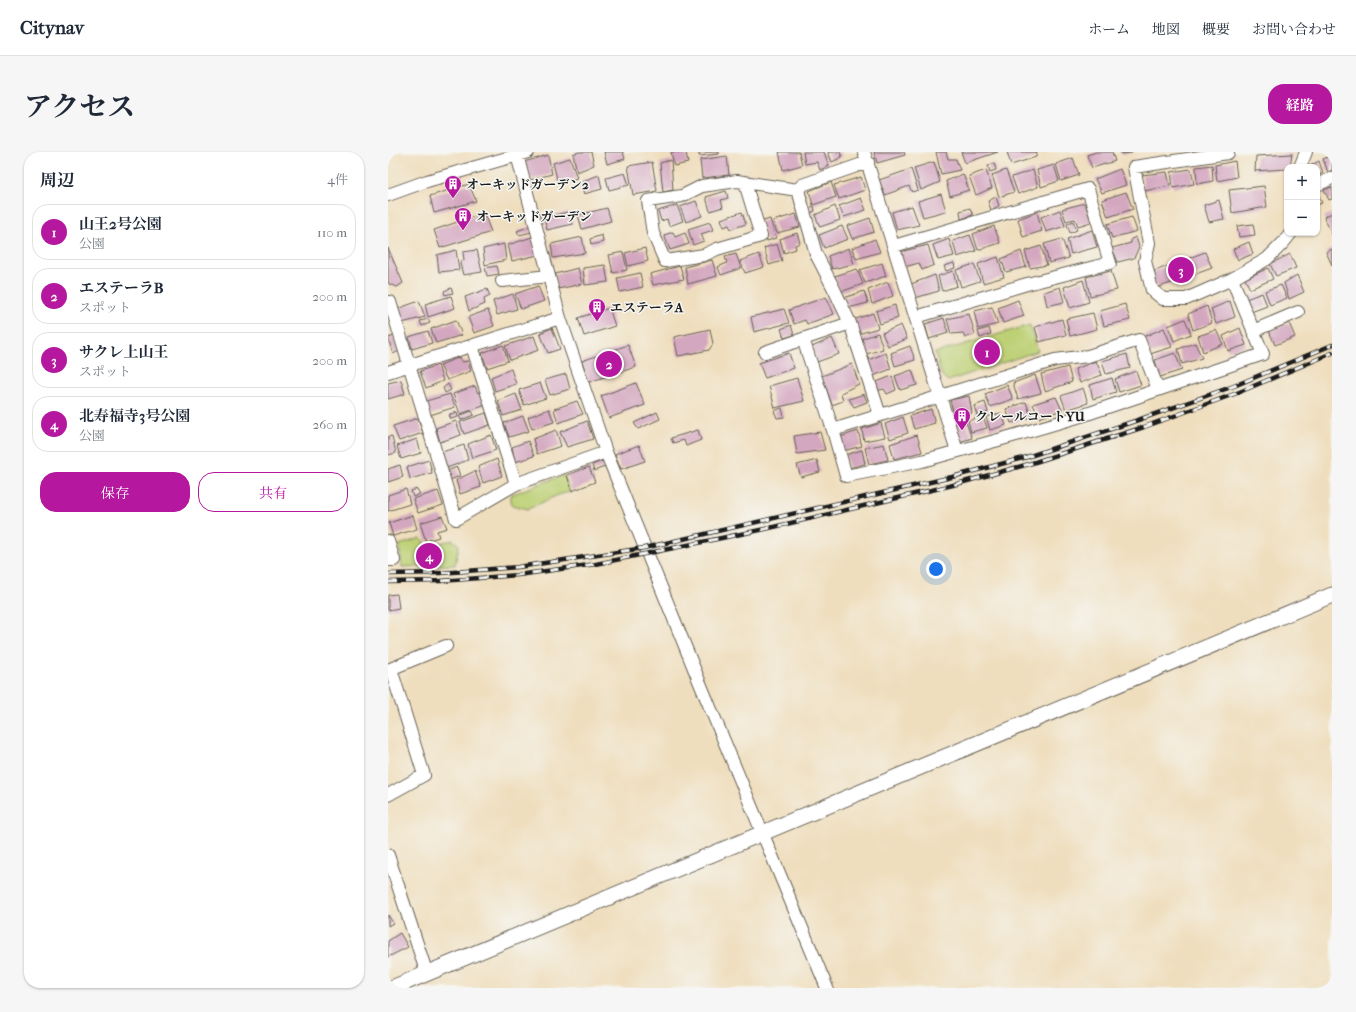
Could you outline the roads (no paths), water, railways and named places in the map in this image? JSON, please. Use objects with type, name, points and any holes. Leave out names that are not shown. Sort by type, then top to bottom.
[{"type":"street","points":[[1301,164],[1306,152]]},
{"type":"street","points":[[388,195],[524,153],[549,276],[560,318],[606,452],[762,834],[827,988]]},
{"type":"street","points":[[1228,153],[1134,167],[1149,243],[1145,261],[1152,290],[1163,299],[1186,299],[1232,279],[1267,259],[1289,236]]},
{"type":"street","points":[[798,190],[802,185],[866,157],[957,451]]},
{"type":"street","points":[[1320,184],[1332,178]]},
{"type":"street","points":[[745,183],[761,236],[717,249],[704,255],[665,261],[653,233],[648,201],[682,196],[702,186],[737,181],[798,190]]},
{"type":"street","points":[[894,246],[1088,189],[1110,263],[1027,284],[916,317]]},
{"type":"street","points":[[798,190],[816,254],[850,323],[880,416]]},
{"type":"street","points":[[502,281],[549,276]]},
{"type":"street","points":[[804,339],[846,476],[922,461],[1081,416],[1263,354],[1232,279]]},
{"type":"street","points":[[388,302],[390,302],[456,519],[516,484],[606,452]]},
{"type":"street","points":[[1253,331],[1298,312]]},
{"type":"street","points":[[388,372],[560,318]]},
{"type":"street","points":[[765,352],[850,323]]},
{"type":"street","points":[[833,430],[1054,360],[1088,356],[1139,340],[1158,389]]},
{"type":"street","points":[[472,346],[516,484]]},
{"type":"street","points":[[388,541],[394,560],[388,560]]},
{"type":"street","points":[[392,988],[1332,594]]},
{"type":"street","points":[[388,794],[424,776],[389,670],[446,646]]},
{"type":"street","points":[[389,862],[427,974]]},
{"type":"railway","points":[[388,574],[440,573],[518,567],[644,548],[952,477],[1027,457],[1141,419],[1234,386],[1332,345]]},
{"type":"railway","points":[[388,582],[441,581],[518,575],[596,564],[765,529],[953,485],[1029,464],[1144,427],[1237,393],[1332,353]]},
{"type":"place","name":"オーキッドガーデン2","points":[[453,199]]},
{"type":"place","name":"オーキッドガーデン","points":[[463,231]]},
{"type":"place","name":"サクレ上山王","points":[[1181,270]]},
{"type":"place","name":"エステーラA","points":[[597,322]]},
{"type":"place","name":"山王2号公園","points":[[987,352]]},
{"type":"place","name":"エステーラB","points":[[609,364]]},
{"type":"place","name":"クレールコートYU","points":[[962,431]]},
{"type":"place","name":"北寿福寺3号公園","points":[[429,556]]}]
